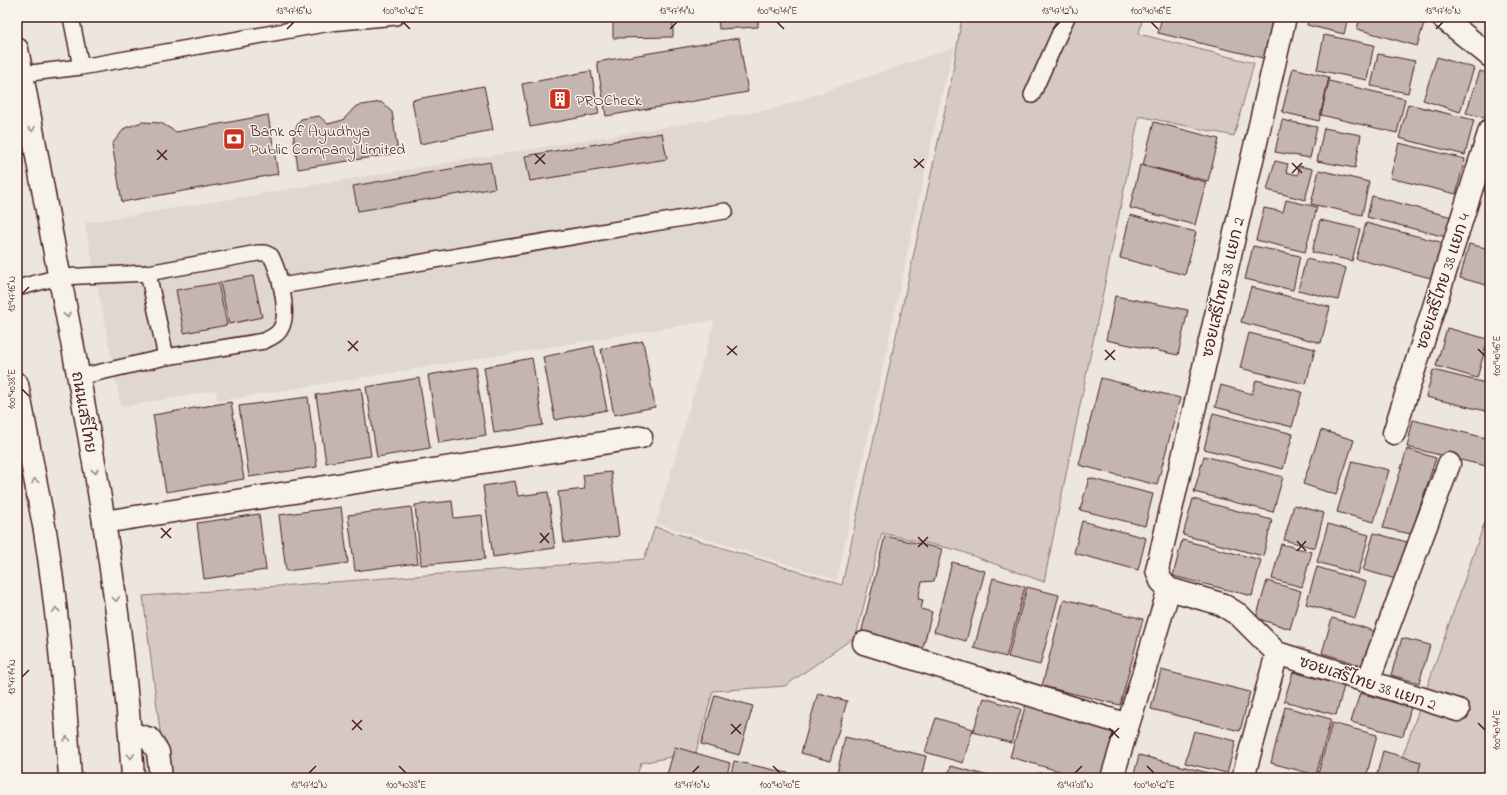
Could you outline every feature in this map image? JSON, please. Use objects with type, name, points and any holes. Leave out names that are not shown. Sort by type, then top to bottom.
[{"type":"street","name":"ซอยเสรีไทย 38 แยก 2","points":[[1169,588],[1161,581],[1157,570],[1159,558],[1285,17]]},
{"type":"street","points":[[1442,17],[1490,56]]},
{"type":"street","name":"ถนนเสรีไทย","points":[[17,49],[79,377],[104,522],[119,621],[133,778]]},
{"type":"street","name":"ซอยเสรีไทย 38 แยก 4","points":[[1394,433],[1490,130]]},
{"type":"street","points":[[17,384],[45,531],[55,605],[64,688],[70,778]]},
{"type":"street","points":[[104,522],[641,437]]},
{"type":"street","points":[[1368,681],[1449,464]]},
{"type":"street","points":[[1112,778],[1169,588],[1221,604],[1239,615],[1277,653],[1243,778]]},
{"type":"street","points":[[864,643],[1128,725]]},
{"type":"street","name":"ซอยเสรีไทย 38 แยก 2","points":[[1277,653],[1458,710]]},
{"type":"street","points":[[130,733],[150,739],[158,752],[161,778]]},
{"type":"lane","points":[[71,17],[81,67]]},
{"type":"lane","points":[[22,74],[81,67],[330,20],[396,17]]},
{"type":"lane","points":[[1032,95],[1067,17]]},
{"type":"lane","points":[[281,286],[725,211]]},
{"type":"lane","points":[[17,288],[59,277],[148,273],[265,253],[271,256],[275,262],[281,286],[285,317],[281,329],[274,336],[264,341],[166,357],[79,377]]},
{"type":"lane","points":[[148,273],[166,357]]},
{"type":"shaded area","points":[[962,17],[1143,17],[1139,34],[1254,63],[1234,136],[1139,116],[1044,582],[957,550],[882,533],[856,636],[785,686],[713,691],[696,752],[641,763],[636,778],[166,778],[143,596],[644,559],[655,527],[842,585],[951,82]]},
{"type":"shaded area","points":[[955,47],[942,92],[837,580],[656,523],[715,320],[218,401],[216,390],[121,407],[85,223],[774,109]]},
{"type":"shaded area","points":[[1490,507],[1490,778],[1395,778]]},
{"type":"building","points":[[613,17],[673,17],[673,37],[613,38]]},
{"type":"building","points":[[718,17],[758,17],[758,27],[719,29]]},
{"type":"building","points":[[1162,17],[1277,18],[1267,59],[1158,33]]},
{"type":"building","points":[[1309,17],[1348,17],[1344,34],[1307,25]]},
{"type":"building","points":[[1360,17],[1426,17],[1417,46],[1357,29]]},
{"type":"building","points":[[1324,35],[1374,45],[1367,80],[1317,70]]},
{"type":"building","points":[[739,38],[748,92],[606,116],[597,62]]},
{"type":"building","points":[[1378,54],[1415,61],[1408,93],[1371,86]]},
{"type":"building","points":[[1437,57],[1474,68],[1460,112],[1423,100]]},
{"type":"building","points":[[1293,68],[1329,77],[1319,121],[1282,112]]},
{"type":"building","name":"PROCheck","points":[[591,71],[599,114],[530,127],[522,84]]},
{"type":"building","points":[[1480,71],[1490,74],[1490,103],[1485,118],[1466,113]]},
{"type":"building","points":[[1329,81],[1405,99],[1397,133],[1321,115]]},
{"type":"building","points":[[484,86],[493,130],[420,144],[412,100]]},
{"type":"building","points":[[381,102],[392,112],[398,153],[298,169],[293,132],[301,119],[319,116],[328,124],[343,120],[356,106]]},
{"type":"building","points":[[1408,104],[1474,120],[1465,155],[1399,138]]},
{"type":"building","points":[[268,115],[278,174],[122,202],[112,144],[125,128],[142,122],[161,123],[176,132]]},
{"type":"building","points":[[1282,120],[1317,127],[1310,158],[1275,152]]},
{"type":"building","points":[[1154,122],[1219,139],[1208,181],[1143,165]]},
{"type":"building","points":[[1324,128],[1361,135],[1355,168],[1317,161]]},
{"type":"building","points":[[662,133],[667,159],[530,181],[525,156]]},
{"type":"building","points":[[1399,143],[1465,159],[1456,194],[1390,178]]},
{"type":"building","points":[[1275,161],[1288,164],[1286,172],[1298,175],[1299,166],[1313,169],[1305,200],[1267,190]]},
{"type":"building","points":[[490,162],[495,188],[358,211],[353,186]]},
{"type":"building","points":[[1140,165],[1206,182],[1195,225],[1130,208]]},
{"type":"building","points":[[1319,170],[1369,182],[1362,215],[1311,204]]},
{"type":"building","points":[[1490,170],[1490,193],[1481,188]]},
{"type":"building","points":[[1372,196],[1452,217],[1446,237],[1367,217]]},
{"type":"building","points":[[1286,200],[1317,207],[1305,252],[1256,240],[1264,208],[1283,212]]},
{"type":"building","points":[[1130,215],[1196,232],[1185,275],[1120,258]]},
{"type":"building","points":[[1320,220],[1360,229],[1352,261],[1312,252]]},
{"type":"building","points":[[1366,223],[1444,243],[1435,279],[1356,259]]},
{"type":"building","points":[[1469,244],[1490,249],[1490,286],[1460,278]]},
{"type":"building","points":[[1253,246],[1300,256],[1293,290],[1245,279]]},
{"type":"building","points":[[1306,259],[1346,268],[1338,300],[1298,290]]},
{"type":"building","points":[[253,276],[262,317],[229,324],[220,282]]},
{"type":"building","points":[[218,283],[227,325],[184,333],[176,290]]},
{"type":"building","points":[[1251,287],[1330,307],[1321,343],[1241,322]]},
{"type":"building","points":[[1115,296],[1188,310],[1178,355],[1106,340]]},
{"type":"building","points":[[1447,328],[1488,339],[1477,378],[1436,366]]},
{"type":"building","points":[[1249,333],[1315,349],[1306,384],[1240,368]]},
{"type":"building","points":[[643,341],[655,407],[614,415],[601,349]]},
{"type":"building","points":[[594,346],[607,410],[555,420],[543,357]]},
{"type":"building","points":[[532,358],[543,425],[494,433],[484,367]]},
{"type":"building","points":[[475,367],[486,435],[439,443],[428,375]]},
{"type":"building","points":[[1433,370],[1490,384],[1490,412],[1426,397]]},
{"type":"building","points":[[419,378],[430,448],[377,457],[366,387]]},
{"type":"building","points":[[1101,378],[1180,398],[1157,485],[1079,465]]},
{"type":"building","points":[[1256,380],[1302,392],[1292,427],[1215,407],[1221,385],[1252,394]]},
{"type":"building","points":[[361,388],[371,456],[326,463],[316,395]]},
{"type":"building","points":[[308,397],[317,467],[249,477],[239,406]]},
{"type":"building","points":[[231,402],[244,479],[166,492],[153,415]]},
{"type":"building","points":[[1213,413],[1293,434],[1283,469],[1204,449]]},
{"type":"building","points":[[1413,420],[1490,439],[1490,467],[1407,447]]},
{"type":"building","points":[[1321,430],[1354,440],[1336,495],[1303,484]]},
{"type":"building","points":[[1407,449],[1436,458],[1411,534],[1383,528]]},
{"type":"building","points":[[1204,456],[1283,477],[1273,512],[1194,492]]},
{"type":"building","points":[[1352,461],[1389,470],[1374,522],[1337,512]]},
{"type":"building","points":[[611,472],[619,536],[564,543],[558,492],[585,489],[583,475]]},
{"type":"building","points":[[1089,478],[1153,494],[1145,526],[1080,510]]},
{"type":"building","points":[[515,481],[518,496],[548,492],[555,548],[493,557],[483,486]]},
{"type":"building","points":[[1193,499],[1272,520],[1263,556],[1183,535]]},
{"type":"building","points":[[452,501],[454,518],[481,515],[485,559],[421,565],[415,505]]},
{"type":"building","points":[[1294,505],[1324,513],[1315,548],[1284,540]]},
{"type":"building","points":[[341,507],[348,563],[286,571],[279,515]]},
{"type":"building","points":[[411,507],[418,563],[355,571],[348,515]]},
{"type":"building","points":[[259,514],[266,570],[204,579],[197,523]]},
{"type":"building","points":[[1082,521],[1146,538],[1138,570],[1074,553]]},
{"type":"building","points":[[1328,524],[1369,535],[1358,574],[1317,562]]},
{"type":"building","points":[[1374,533],[1407,542],[1396,579],[1363,570]]},
{"type":"building","points":[[885,536],[942,549],[934,581],[922,582],[918,599],[923,600],[921,609],[932,612],[923,648],[861,634]]},
{"type":"building","points":[[1182,540],[1261,560],[1252,596],[1173,576]]},
{"type":"building","points":[[1281,544],[1312,552],[1302,587],[1272,579]]},
{"type":"building","points":[[952,562],[985,571],[966,641],[934,632]]},
{"type":"building","points":[[1317,567],[1366,582],[1355,618],[1306,604]]},
{"type":"building","points":[[993,578],[1025,587],[1006,657],[974,648]]},
{"type":"building","points":[[1267,581],[1301,591],[1290,629],[1256,618]]},
{"type":"building","points":[[1027,587],[1059,595],[1040,665],[1008,657]]},
{"type":"building","points":[[1064,599],[1143,619],[1120,705],[1042,686]]},
{"type":"building","points":[[1332,618],[1378,632],[1367,667],[1322,653]]},
{"type":"building","points":[[1402,638],[1430,645],[1419,683],[1391,675]]},
{"type":"building","points":[[1161,670],[1250,692],[1240,731],[1151,709]]},
{"type":"building","points":[[1293,672],[1344,686],[1336,715],[1284,701]]},
{"type":"building","points":[[818,693],[847,701],[830,761],[801,753]]},
{"type":"building","points":[[1360,693],[1411,707],[1403,736],[1351,722]]},
{"type":"building","points":[[715,695],[753,706],[739,755],[701,744]]},
{"type":"building","points":[[984,698],[1021,709],[1011,743],[973,732]]},
{"type":"building","points":[[1026,704],[1119,731],[1105,778],[1083,778],[1010,757]]},
{"type":"building","points":[[1285,707],[1331,719],[1316,775],[1271,763]]},
{"type":"building","points":[[936,718],[973,729],[963,763],[925,752]]},
{"type":"building","points":[[1332,723],[1377,735],[1366,778],[1317,778]]},
{"type":"building","points":[[1194,731],[1236,741],[1227,773],[1185,763]]},
{"type":"building","points":[[845,737],[926,756],[921,778],[836,778]]},
{"type":"building","points":[[675,747],[730,763],[726,778],[666,778]]},
{"type":"building","points":[[1383,751],[1421,762],[1417,778],[1376,778]]},
{"type":"building","points":[[1139,755],[1228,778],[1133,778]]},
{"type":"building","points":[[734,761],[810,778],[730,778]]},
{"type":"building","points":[[951,766],[996,778],[947,778]]},
{"type":"building","points":[[1039,773],[1058,778],[1037,778]]},
{"type":"place","name":"PROCheck","points":[[560,99]]},
{"type":"place","name":"Bank of Ayudhya Public Company Limited","points":[[234,139]]}]
